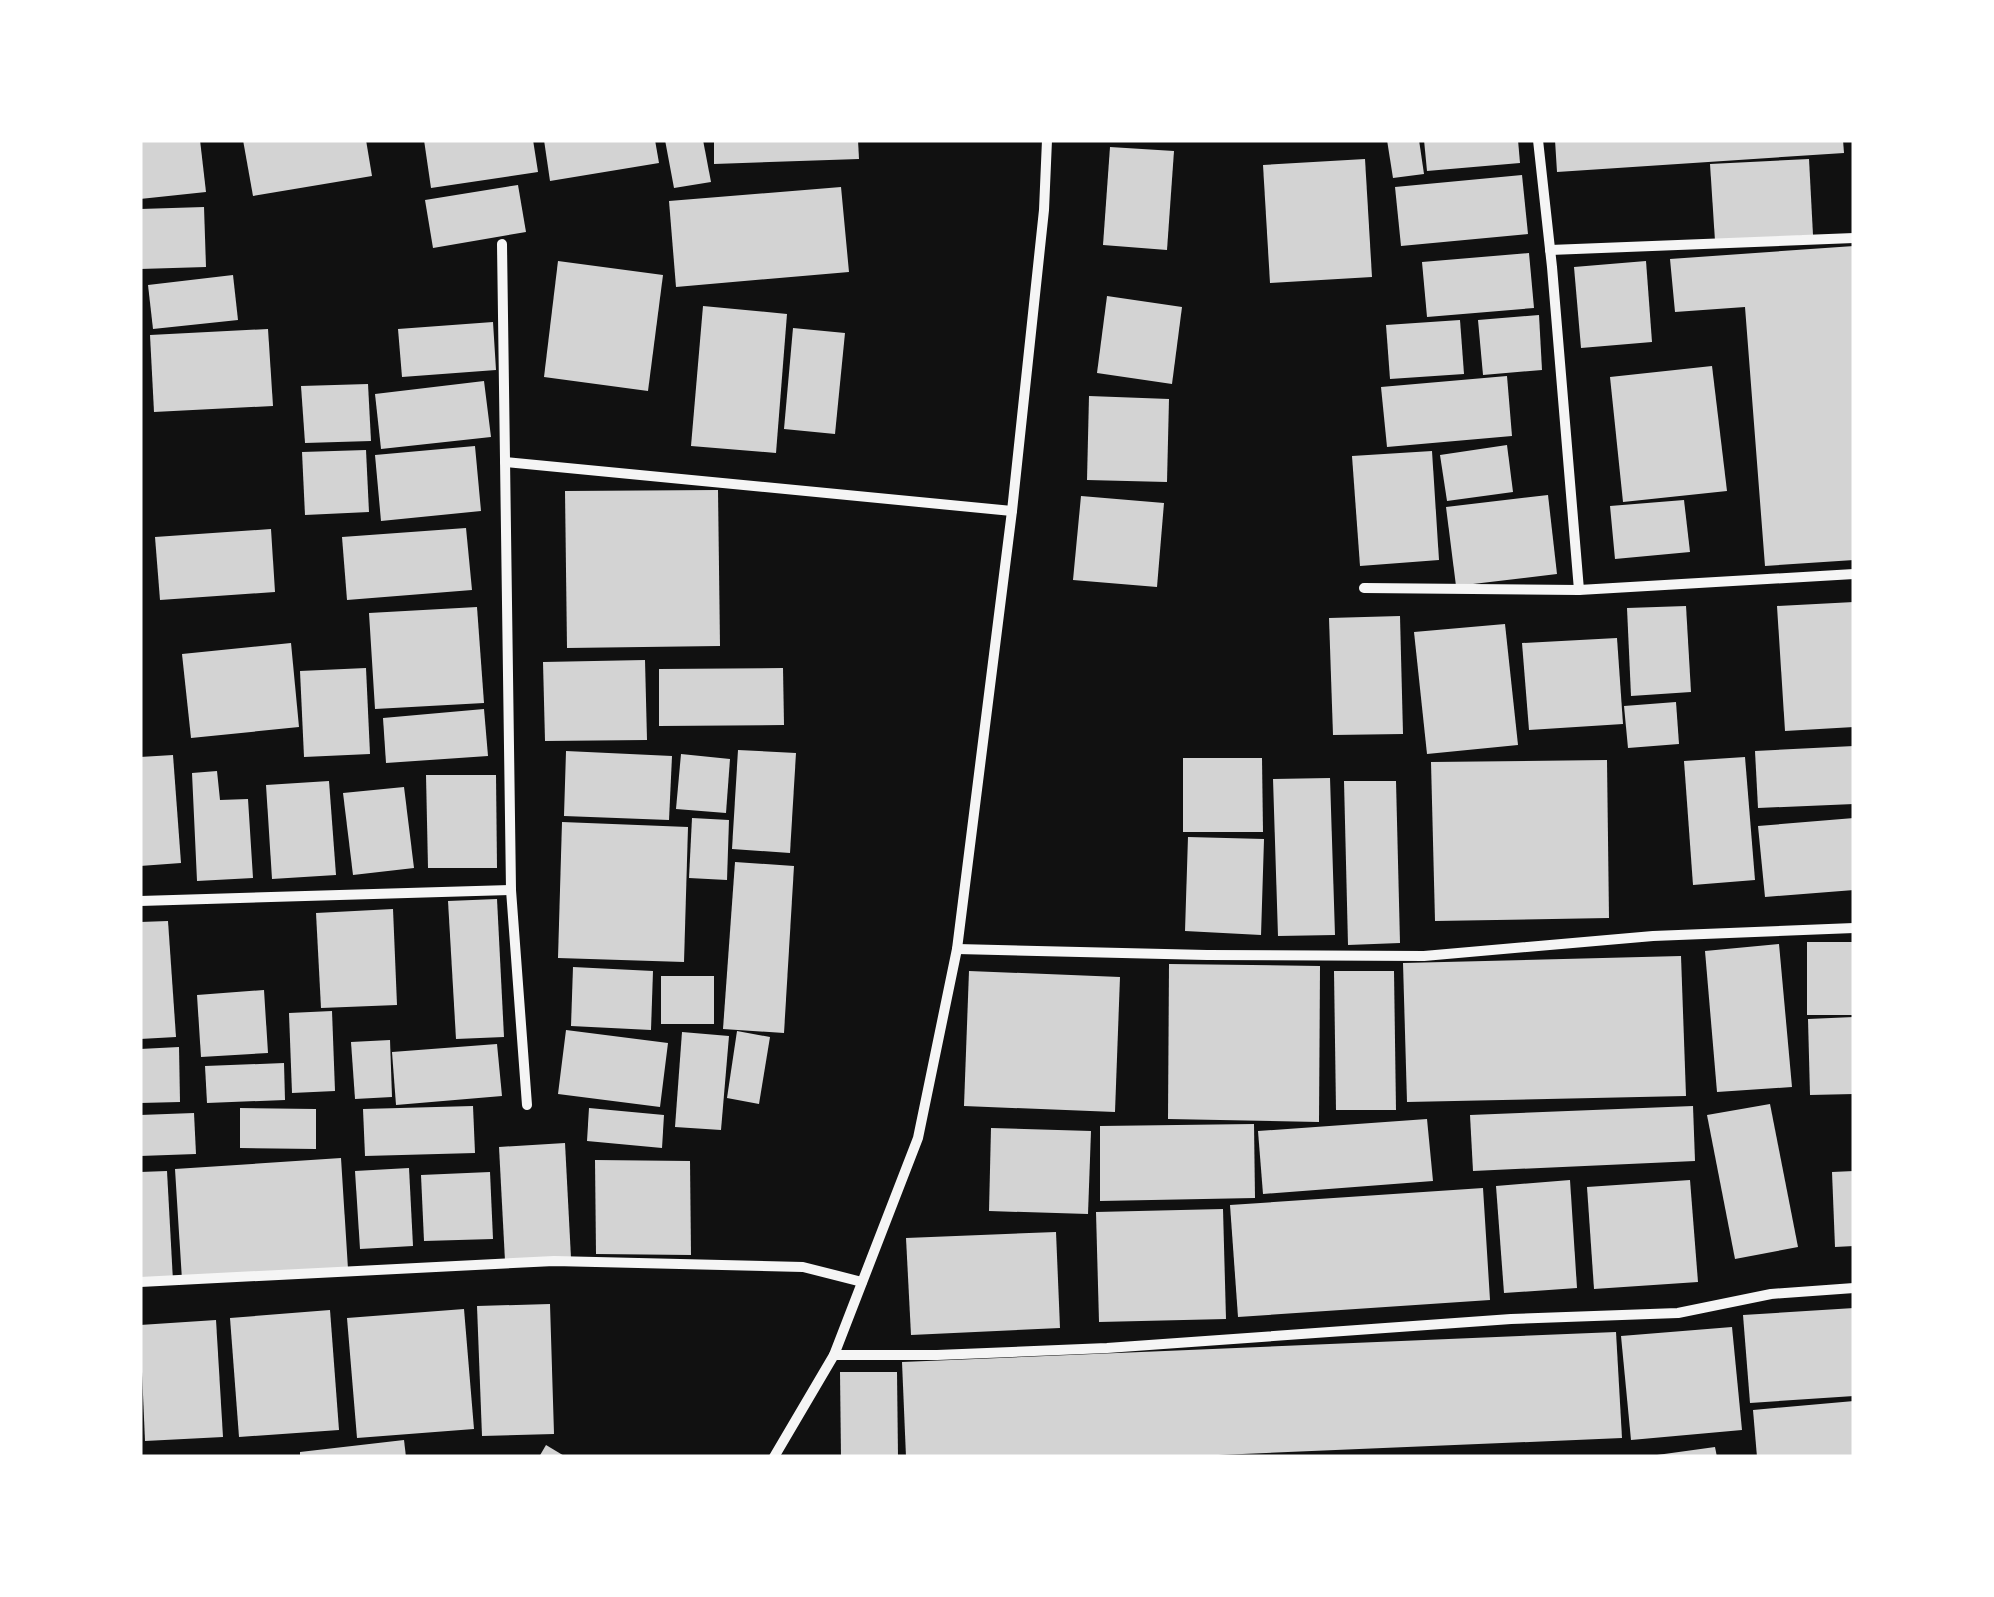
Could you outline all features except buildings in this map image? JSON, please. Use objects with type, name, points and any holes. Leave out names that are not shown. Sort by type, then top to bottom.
[{"type":"street","points":[[774,1457],[834,1355],[918,1138],[957,948],[1012,511],[1044,210],[1046,140]]},
{"type":"street","points":[[1538,140],[1579,590]]},
{"type":"street","points":[[1550,250],[1854,238]]},
{"type":"street","points":[[502,244],[511,890],[527,1105]]},
{"type":"street","points":[[505,462],[1012,511]]},
{"type":"street","points":[[1364,588],[1579,590],[1854,574]]},
{"type":"street","points":[[140,901],[511,890]]},
{"type":"street","points":[[957,948],[1424,956],[1653,936],[1854,928]]},
{"type":"street","points":[[140,1282],[554,1261],[803,1267],[862,1282]]},
{"type":"street","points":[[834,1355],[1107,1348],[1511,1319],[1678,1313],[1771,1294],[1854,1288]]}]
